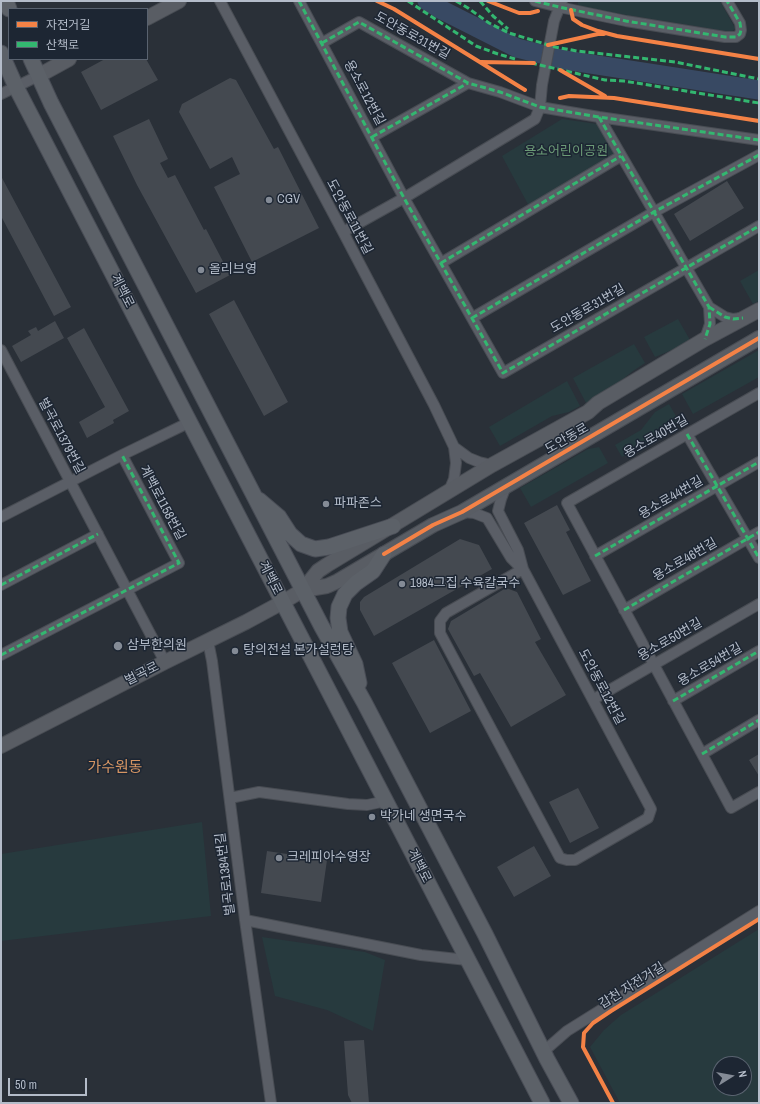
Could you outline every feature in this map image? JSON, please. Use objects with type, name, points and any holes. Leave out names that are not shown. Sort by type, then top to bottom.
[{"type":"main road","points":[[148,17],[179,1]]},
{"type":"main road","name":"계백로","points":[[1,53],[16,87],[542,1103]]},
{"type":"main road","name":"계백로","points":[[31,60],[38,76],[322,627],[364,702],[571,1103]]},
{"type":"main road","points":[[38,76],[67,60]]},
{"type":"main road","name":"도안동로","points":[[303,590],[318,571],[492,465],[588,412],[598,403],[705,339],[759,310]]},
{"type":"main road","name":"도안동로","points":[[303,590],[327,586],[338,581],[433,525],[462,512],[759,338]]},
{"type":"main road","points":[[255,496],[279,517],[290,534],[301,544],[315,549],[329,547],[392,526]]},
{"type":"main road","points":[[364,702],[355,664],[340,632],[338,618],[339,607],[345,594],[356,583],[373,571],[384,554]]},
{"type":"main road","name":"벌곡로","points":[[1,746],[246,622],[303,590]]},
{"type":"street","name":"도안동로11번길","points":[[220,1],[434,405],[454,447]]},
{"type":"street","name":"용소로12번길","points":[[299,1],[404,198],[503,372]]},
{"type":"street","points":[[535,1],[560,4],[626,21],[732,38],[740,34],[741,30],[740,23],[727,1]]},
{"type":"street","points":[[343,232],[404,198],[535,119],[540,106],[542,84],[554,21],[560,4]]},
{"type":"street","name":"도안동로31번길","points":[[322,43],[359,22],[468,83],[540,106],[599,117],[759,140]]},
{"type":"street","points":[[1,94],[38,76]]},
{"type":"street","points":[[372,137],[468,83]]},
{"type":"street","points":[[599,117],[708,307],[710,324],[705,339]]},
{"type":"street","points":[[472,318],[654,212],[759,155]]},
{"type":"street","points":[[441,263],[621,156]]},
{"type":"street","name":"도안동로31번길","points":[[503,372],[759,226]]},
{"type":"street","points":[[708,307],[733,319],[743,318]]},
{"type":"street","name":"벌곡로1379번길","points":[[1,350],[165,662]]},
{"type":"street","name":"용소로40번길","points":[[595,556],[567,503],[759,393]]},
{"type":"street","name":"계백로1158번길","points":[[1,517],[190,422]]},
{"type":"street","points":[[687,434],[759,558]]},
{"type":"street","points":[[454,447],[469,458],[492,465]]},
{"type":"street","points":[[449,491],[454,479],[456,463],[454,447]]},
{"type":"street","name":"계백로1158번길","points":[[122,455],[179,563],[127,590]]},
{"type":"street","name":"용소로44번길","points":[[595,556],[759,462]]},
{"type":"street","points":[[506,486],[498,511],[518,550],[523,569]]},
{"type":"street","points":[[462,512],[474,513],[487,518],[511,558],[523,569]]},
{"type":"street","name":"용소로46번길","points":[[624,610],[759,532]]},
{"type":"street","points":[[1,585],[98,534]]},
{"type":"street","points":[[595,556],[731,808],[759,792]]},
{"type":"street","name":"도안동로12번길","points":[[523,569],[594,699],[651,809],[648,818],[575,860],[560,858],[440,633],[440,620],[446,613],[523,569]]},
{"type":"street","points":[[1,655],[127,590]]},
{"type":"street","name":"용소로50번길","points":[[594,699],[759,604]]},
{"type":"street","name":"벌곡로1384번길","points":[[208,641],[212,661],[245,920],[271,1103]]},
{"type":"street","name":"용소로54번길","points":[[673,701],[759,651]]},
{"type":"street","points":[[702,754],[759,720]]},
{"type":"street","points":[[230,798],[260,792],[348,804],[367,805],[386,801]]},
{"type":"street","points":[[544,1052],[568,1031],[759,911]]},
{"type":"street","points":[[245,920],[421,955],[467,960]]},
{"type":"green space","points":[[579,1],[720,1],[735,28],[732,32],[577,7]]},
{"type":"green space","name":"용소어린이공원","points":[[562,119],[597,124],[617,155],[530,208],[502,156]]},
{"type":"green space","points":[[759,270],[759,301],[753,304],[740,281]]},
{"type":"green space","points":[[678,319],[690,340],[677,348],[655,357],[644,337]]},
{"type":"green space","points":[[634,344],[645,363],[613,387],[586,403],[573,378]]},
{"type":"green space","points":[[759,350],[759,377],[693,414],[682,394]]},
{"type":"green space","points":[[567,381],[580,406],[569,412],[552,416],[500,446],[489,427]]},
{"type":"green space","points":[[669,404],[680,423],[622,457],[615,445],[641,430],[655,412]]},
{"type":"green space","points":[[599,447],[608,463],[531,507],[520,488],[588,449]]},
{"type":"green space","points":[[202,822],[211,916],[1,941],[1,854]]},
{"type":"green space","points":[[759,929],[759,1103],[620,1103],[590,1047],[604,1030],[621,1015]]},
{"type":"green space","points":[[262,937],[365,952],[385,960],[373,1031],[327,1010],[275,996]]},
{"type":"building","points":[[103,60],[147,60],[158,80],[101,110],[81,72]]},
{"type":"building","points":[[230,78],[236,80],[274,149],[278,147],[319,228],[252,262],[214,187],[240,174],[232,157],[210,169],[179,112],[182,104]]},
{"type":"building","points":[[149,119],[168,159],[160,163],[168,178],[175,175],[230,275],[196,293],[137,185],[113,136]]},
{"type":"building","points":[[1,176],[71,307],[54,316],[1,216]]},
{"type":"building","points":[[727,181],[744,208],[690,241],[674,214]]},
{"type":"building","points":[[234,300],[288,402],[264,416],[209,314]]},
{"type":"building","points":[[55,321],[64,338],[21,362],[12,346],[31,335],[28,331],[36,327],[38,331]]},
{"type":"building","points":[[84,328],[129,411],[113,420],[114,423],[87,438],[79,422],[105,407],[67,338]]},
{"type":"building","points":[[557,505],[570,530],[566,532],[591,581],[563,595],[524,523]]},
{"type":"building","points":[[460,539],[479,545],[492,569],[374,636],[360,610],[360,602],[364,597]]},
{"type":"building","points":[[506,588],[517,592],[541,639],[535,642],[566,695],[511,727],[480,673],[474,676],[448,629],[451,621]]},
{"type":"building","points":[[434,640],[471,711],[430,733],[392,663]]},
{"type":"building","points":[[759,754],[759,776],[749,760]]},
{"type":"building","points":[[578,788],[599,828],[570,843],[549,802]]},
{"type":"building","points":[[534,846],[551,876],[514,897],[497,867]]},
{"type":"building","points":[[267,851],[327,860],[321,902],[261,893]]},
{"type":"building","points":[[364,1040],[369,1103],[352,1103],[348,1095],[344,1041]]},
{"type":"waterway","points":[[427,1],[517,48],[565,60],[759,90]]},
{"type":"marked path","points":[[299,1],[404,198],[503,373],[759,226]]},
{"type":"marked path","points":[[408,1],[476,46],[515,59]]},
{"type":"marked path","points":[[456,1],[489,23],[509,33],[555,47],[577,51],[675,62],[759,79]]},
{"type":"marked path","points":[[480,1],[493,16],[508,29]]},
{"type":"marked path","points":[[535,1],[626,21],[725,37],[736,37],[740,34],[740,23],[727,1]]},
{"type":"marked path","points":[[322,43],[359,22],[468,83],[500,92],[540,107],[759,140]]},
{"type":"marked path","points":[[531,63],[605,80],[624,81],[759,103]]},
{"type":"marked path","points":[[372,137],[468,83]]},
{"type":"marked path","points":[[599,117],[709,307],[710,324],[705,339]]},
{"type":"marked path","points":[[472,318],[654,212],[759,155]]},
{"type":"marked path","points":[[441,263],[621,156]]},
{"type":"marked path","points":[[709,307],[725,317],[733,319],[743,318]]},
{"type":"marked path","points":[[687,434],[759,558]]},
{"type":"marked path","points":[[1,655],[179,563],[122,455]]},
{"type":"marked path","points":[[595,556],[759,462]]},
{"type":"marked path","points":[[624,610],[759,532]]},
{"type":"marked path","points":[[1,585],[98,534]]},
{"type":"marked path","points":[[673,701],[759,651]]},
{"type":"marked path","points":[[702,754],[759,720]]},
{"type":"cycle path","points":[[377,1],[394,9],[525,90]]},
{"type":"cycle path","points":[[488,1],[519,13],[538,11]]},
{"type":"cycle path","points":[[571,10],[573,19],[582,25],[617,36],[759,59]]},
{"type":"cycle path","points":[[548,45],[604,34]]},
{"type":"cycle path","points":[[481,62],[534,63]]},
{"type":"cycle path","points":[[560,70],[605,96]]},
{"type":"cycle path","points":[[560,98],[569,96],[614,98],[759,121]]},
{"type":"cycle path","points":[[384,554],[433,525],[462,512],[759,338]]},
{"type":"cycle path","name":"갑천 자전거길","points":[[613,1103],[583,1047],[584,1033],[593,1023],[611,1011],[759,919]]},
{"type":"place","name":"CGV","points":[[269,200]]},
{"type":"place","name":"올리브영","points":[[201,270]]},
{"type":"place","name":"파파존스","points":[[326,504]]},
{"type":"place","name":"1984그집 수육칼국수","points":[[402,584]]},
{"type":"place","name":"삼부한의원","points":[[118,646]]},
{"type":"place","name":"탕의전설 본가설렁탕","points":[[235,651]]},
{"type":"place","name":"박가네 생면국수","points":[[372,817]]},
{"type":"place","name":"크레피아수영장","points":[[279,858]]},
{"type":"district","name":"가수원동","points":[[115,768]]}]
